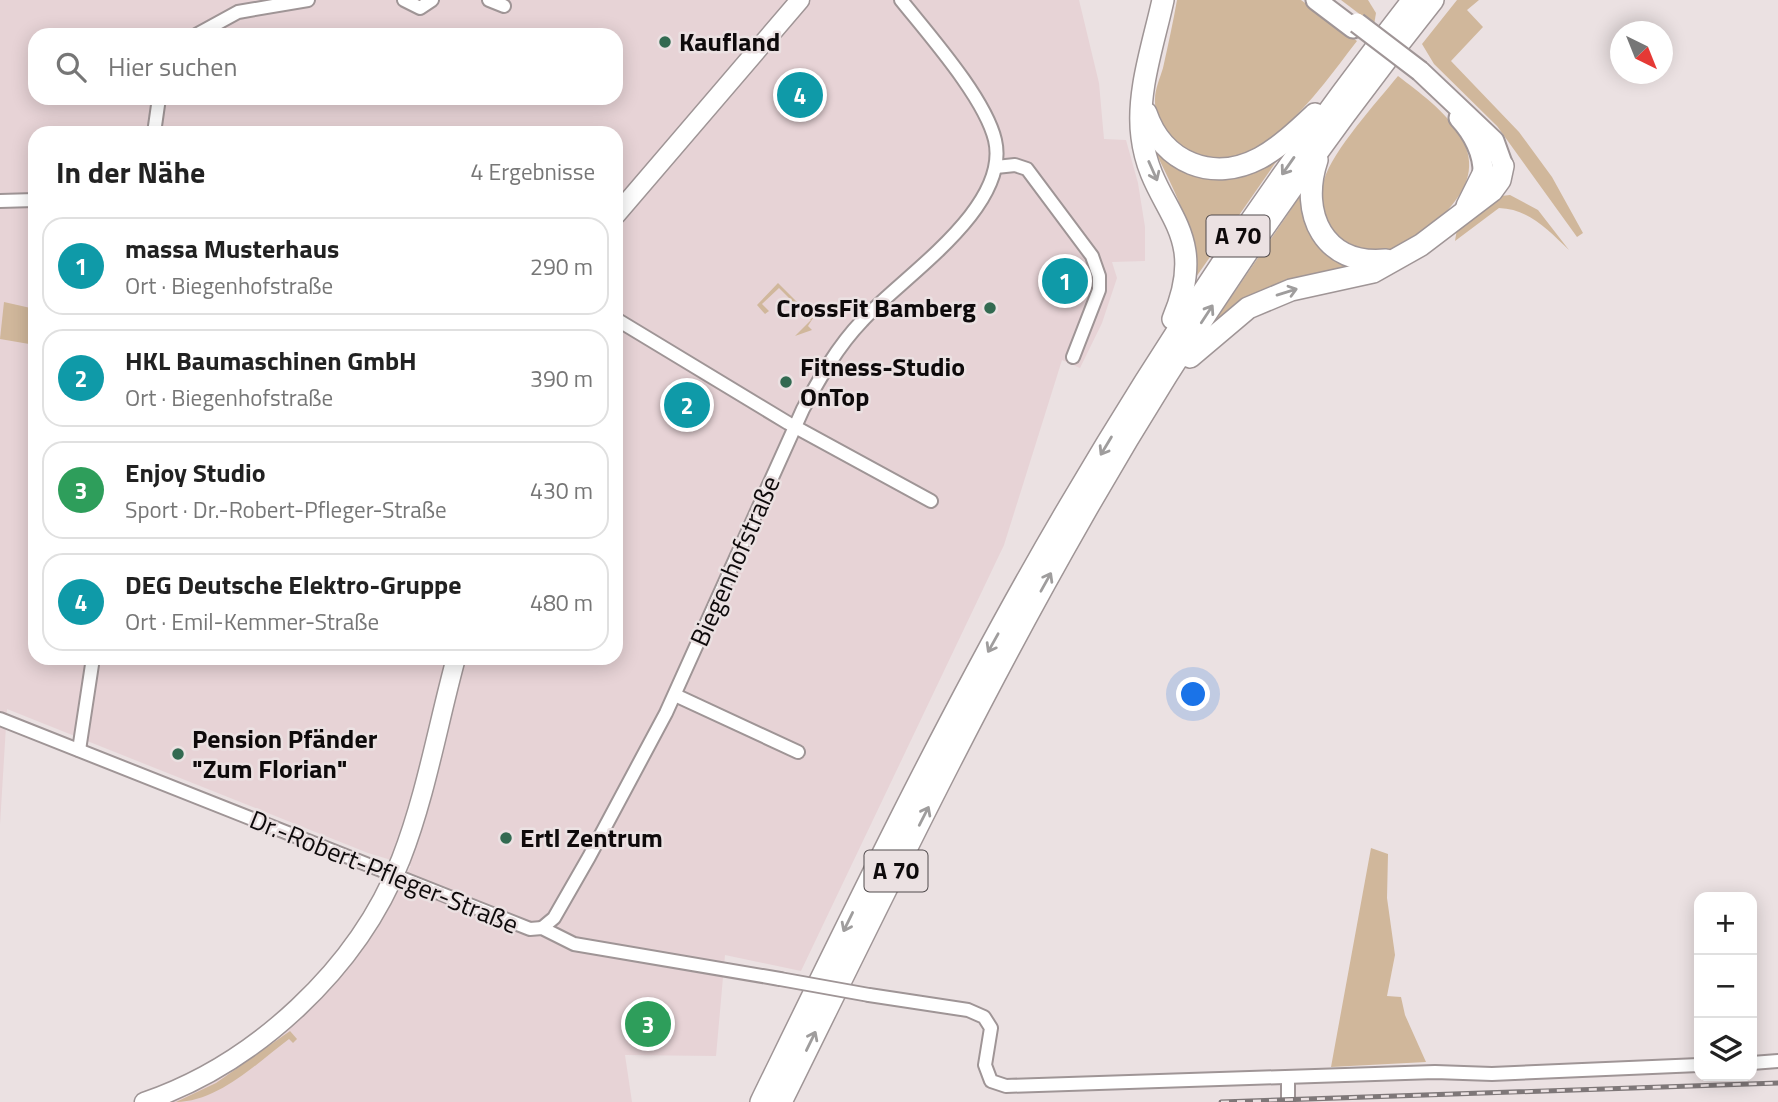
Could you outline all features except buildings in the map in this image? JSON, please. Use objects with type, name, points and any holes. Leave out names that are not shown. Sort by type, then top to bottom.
[{"type":"highway","points":[[1149,390],[1186,272],[1180,230],[1146,154],[1141,135],[1143,105],[1163,0]]},
{"type":"highway","name":"A 70","points":[[781,1102],[1000,664],[1083,516],[1149,390],[1239,235],[1342,90],[1413,0]]},
{"type":"highway","name":"A 70","points":[[761,1102],[861,896],[983,661],[1068,508],[1321,147],[1433,0]]},
{"type":"highway","points":[[1143,105],[1156,136],[1175,157],[1205,168],[1221,169],[1258,159],[1276,148],[1342,90]]},
{"type":"highway","points":[[1321,147],[1310,192],[1320,231],[1330,243],[1352,258],[1368,261],[1398,259]]},
{"type":"highway","points":[[1149,390],[1248,308],[1291,290],[1373,272],[1421,245],[1492,191],[1500,180],[1503,166]]},
{"type":"highway","points":[[1463,211],[1477,190],[1483,174]]},
{"type":"main road","points":[[1319,0],[1418,73],[1494,141],[1503,166]]},
{"type":"main road","points":[[1418,73],[1467,126],[1483,163],[1483,174]]},
{"type":"street","points":[[209,28],[238,12],[308,0]]},
{"type":"street","points":[[404,0],[420,8],[432,0]]},
{"type":"street","points":[[489,0],[504,6]]},
{"type":"street","points":[[623,207],[800,0]]},
{"type":"street","name":"Biegenhofstraße","points":[[542,929],[554,918],[589,857],[674,695],[795,427],[840,348],[876,306],[969,218],[989,190],[996,167],[996,144],[986,116],[901,0]]},
{"type":"street","points":[[155,126],[158,105]]},
{"type":"street","points":[[996,167],[1015,165],[1027,169],[1096,266],[1099,290],[1073,357]]},
{"type":"street","points":[[0,201],[28,200]]},
{"type":"street","points":[[623,323],[795,427],[931,501]]},
{"type":"street","points":[[79,750],[92,665]]},
{"type":"street","points":[[144,1102],[178,1090],[255,1043],[292,1012],[337,964],[367,922],[393,876],[420,794],[454,665]]},
{"type":"street","points":[[674,695],[798,752]]},
{"type":"street","name":"Dr.-Robert-Pfleger-Straße","points":[[0,719],[393,876],[530,929],[542,929],[574,944],[968,1010],[984,1017],[991,1028],[985,1065],[991,1082],[1015,1087],[1288,1078]]},
{"type":"street","points":[[1757,1063],[1778,1061]]},
{"type":"street","points":[[1289,1102],[1288,1078],[1694,1065]]},
{"type":"shaded area","points":[[0,0],[1079,0],[1099,83],[1104,139],[1126,140],[1138,183],[1145,227],[1145,261],[1112,262],[1117,278],[1102,323],[1080,368],[1062,360],[1004,545],[801,971],[725,955],[716,1056],[625,1055],[632,1102],[169,1102],[208,1082],[332,984],[365,945],[411,866],[368,853],[7,709],[0,825]]},
{"type":"shaded area","points":[[1177,0],[1301,0],[1357,41],[1324,84],[1283,128],[1260,145],[1235,156],[1209,158],[1177,144],[1163,127],[1155,106]]},
{"type":"shaded area","points":[[1341,0],[1368,0],[1376,13],[1374,25]]},
{"type":"shaded area","points":[[1457,0],[1479,0],[1467,10],[1483,27],[1451,61],[1519,132],[1552,177],[1583,233],[1577,237],[1497,126],[1434,64],[1422,44]]},
{"type":"shaded area","points":[[1398,76],[1431,102],[1458,132],[1467,149],[1469,167],[1465,185],[1452,205],[1436,222],[1392,251],[1365,253],[1342,241],[1333,231],[1323,207],[1324,180],[1336,155]]},
{"type":"shaded area","points":[[1151,142],[1174,166],[1278,159],[1194,280],[1187,224]]},
{"type":"shaded area","points":[[1305,189],[1306,199],[1360,265],[1210,328]]},
{"type":"shaded area","points":[[1510,195],[1538,210],[1569,250],[1529,216],[1499,208],[1455,241],[1457,229],[1501,196]]},
{"type":"shaded area","points":[[778,283],[813,318],[808,326],[812,330],[795,336],[811,320],[779,288],[762,304],[769,311],[765,314],[757,305]]},
{"type":"shaded area","points":[[4,302],[28,307],[28,344],[0,339]]},
{"type":"shaded area","points":[[1371,848],[1388,854],[1387,898],[1395,955],[1387,996],[1401,997],[1405,1015],[1426,1062],[1331,1067]]},
{"type":"shaded area","points":[[290,1031],[297,1039],[293,1043],[289,1039],[222,1088],[207,1096],[176,1102],[216,1083]]},
{"type":"railway","points":[[1221,1102],[1778,1083]]},
{"type":"place","name":"Kaufland","points":[[665,42]]},
{"type":"place","name":"DEG Deutsche Elektro-Gruppe","points":[[800,95]]},
{"type":"place","name":"massa Musterhaus","points":[[1065,281]]},
{"type":"place","name":"CrossFit Bamberg","points":[[990,308]]},
{"type":"place","name":"Fitness-Studio OnTop","points":[[786,382]]},
{"type":"place","name":"HKL Baumaschinen GmbH","points":[[687,405]]},
{"type":"place","name":"Pension Pfänder \"Zum Florian\"","points":[[178,754]]},
{"type":"place","name":"Ertl Zentrum","points":[[506,838]]},
{"type":"place","name":"Enjoy Studio","points":[[648,1024]]}]
